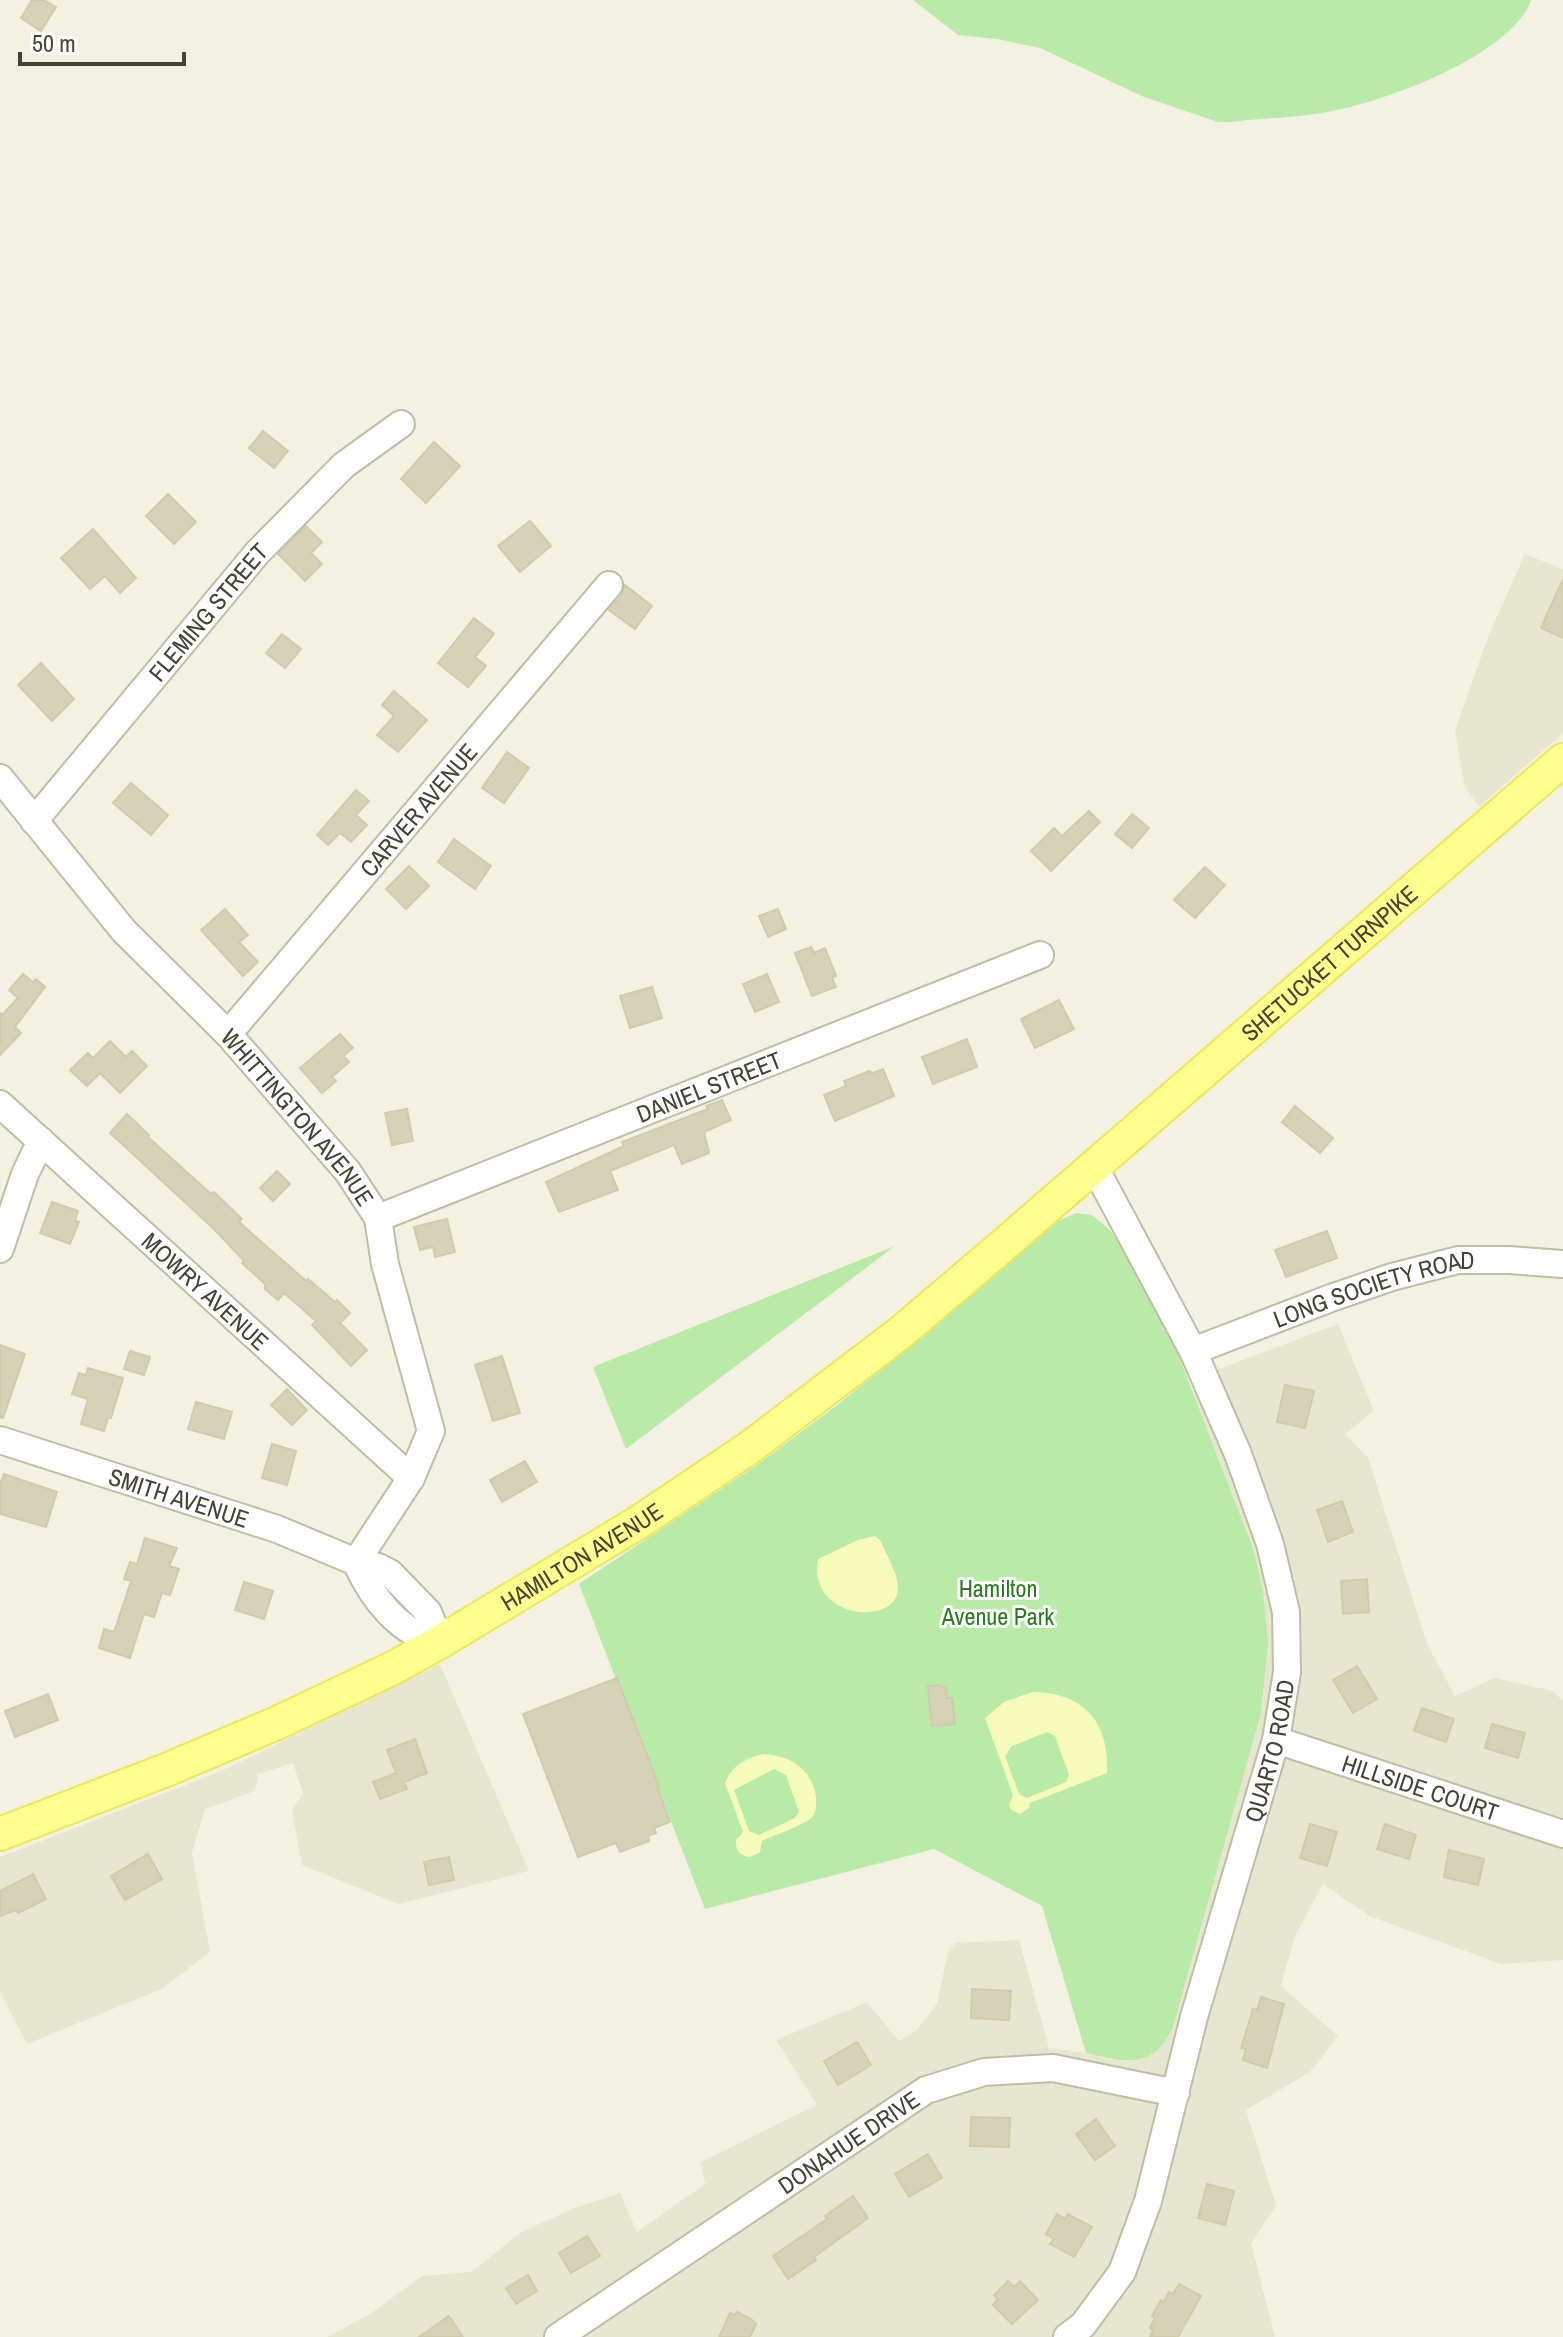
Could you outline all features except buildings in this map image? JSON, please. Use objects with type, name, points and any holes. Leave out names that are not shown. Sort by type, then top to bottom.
[{"type":"main road","name":"SHETUCKET TURNPIKE","points":[[1095,1168],[1563,760]]},
{"type":"main road","name":"HAMILTON AVENUE","points":[[0,1834],[166,1770],[277,1723],[393,1668],[639,1522],[749,1448],[900,1333],[1095,1168]]},
{"type":"street","name":"FLEMING STREET","points":[[34,821],[258,552],[344,465],[401,424]]},
{"type":"street","name":"CARVER AVENUE","points":[[228,1034],[609,585]]},
{"type":"street","name":"WHITTINGTON AVENUE","points":[[0,778],[124,931],[228,1034],[348,1172],[378,1218],[385,1264],[431,1431],[411,1478],[356,1562]]},
{"type":"street","name":"DANIEL STREET","points":[[378,1218],[1040,955]]},
{"type":"street","name":"MOWRY AVENUE","points":[[0,1104],[411,1478]]},
{"type":"street","points":[[0,1249],[25,1174],[41,1141]]},
{"type":"street","name":"QUARTO ROAD","points":[[1067,2337],[1083,2325],[1122,2272],[1148,2201],[1194,2017],[1276,1740],[1287,1672],[1286,1612],[1270,1544],[1238,1454],[1193,1351],[1095,1168]]},
{"type":"street","name":"LONG SOCIETY ROAD","points":[[1193,1351],[1368,1286],[1458,1260],[1563,1264]]},
{"type":"street","name":"SMITH AVENUE","points":[[0,1440],[277,1529],[356,1562],[378,1567],[399,1581],[428,1612],[440,1642]]},
{"type":"street","name":"HILLSIDE COURT","points":[[1276,1740],[1563,1834]]},
{"type":"street","name":"DONAHUE DRIVE","points":[[558,2337],[926,2090],[984,2072],[1053,2068],[1176,2093]]},
{"type":"shaded area","points":[[1525,554],[1563,569],[1563,733],[1479,807],[1465,787],[1455,731],[1488,637]]},
{"type":"shaded area","points":[[1338,1324],[1374,1411],[1345,1434],[1368,1458],[1427,1644],[1455,1696],[1495,1678],[1553,1691],[1563,1701],[1563,1960],[1501,1964],[1369,1916],[1323,1884],[1294,1938],[1281,1986],[1338,2036],[1310,2072],[1246,2110],[1276,2205],[1251,2244],[1275,2337],[327,2337],[370,2314],[422,2276],[471,2272],[520,2233],[574,2208],[620,2193],[637,2232],[705,2184],[701,2162],[817,2105],[776,2040],[867,2002],[899,2041],[917,2030],[937,2004],[948,1952],[955,1943],[1019,1940],[1049,2048],[1113,2060],[1248,1534],[1194,1396],[1217,1370]]},
{"type":"shaded area","points":[[440,1664],[529,1871],[399,1904],[302,1865],[292,1811],[303,1793],[293,1763],[258,1774],[255,1791],[205,1809],[192,1853],[210,1952],[162,1989],[27,2044],[0,1992],[0,1857],[219,1772]]},
{"type":"green space","points":[[913,0],[1531,0],[1519,21],[1498,40],[1471,58],[1408,88],[1376,100],[1322,113],[1218,122],[1144,97],[1040,48],[958,35]]},
{"type":"green space","name":"Hamilton Avenue Park","points":[[1076,1213],[1092,1215],[1111,1231],[1148,1290],[1178,1354],[1253,1548],[1263,1590],[1268,1643],[1261,1713],[1173,2027],[1157,2050],[1137,2060],[1086,2053],[1042,1906],[934,1849],[705,1909],[579,1584],[757,1465],[925,1335],[1058,1221]]},
{"type":"green space","points":[[895,1246],[626,1449],[593,1367]]},
{"type":"sand","points":[[875,1536],[880,1540],[896,1576],[898,1588],[894,1600],[884,1608],[870,1612],[854,1611],[838,1605],[826,1595],[818,1579],[818,1559],[858,1540]]},
{"type":"sand","points":[[1032,1692],[1066,1697],[1079,1704],[1090,1713],[1104,1739],[1107,1773],[1030,1803],[1029,1808],[1020,1814],[1011,1810],[1009,1805],[1013,1795],[985,1718],[1004,1702]],"holes":[[[1047,1732],[1055,1736],[1069,1775],[1066,1782],[1027,1798],[1019,1794],[1005,1756],[1012,1746]]]},
{"type":"sand","points":[[763,1754],[782,1757],[805,1771],[814,1787],[816,1806],[809,1819],[762,1841],[760,1852],[750,1857],[737,1850],[736,1840],[743,1832],[725,1783],[735,1767]],"holes":[[[774,1769],[786,1775],[799,1812],[795,1818],[759,1835],[749,1831],[734,1790]]]}]
